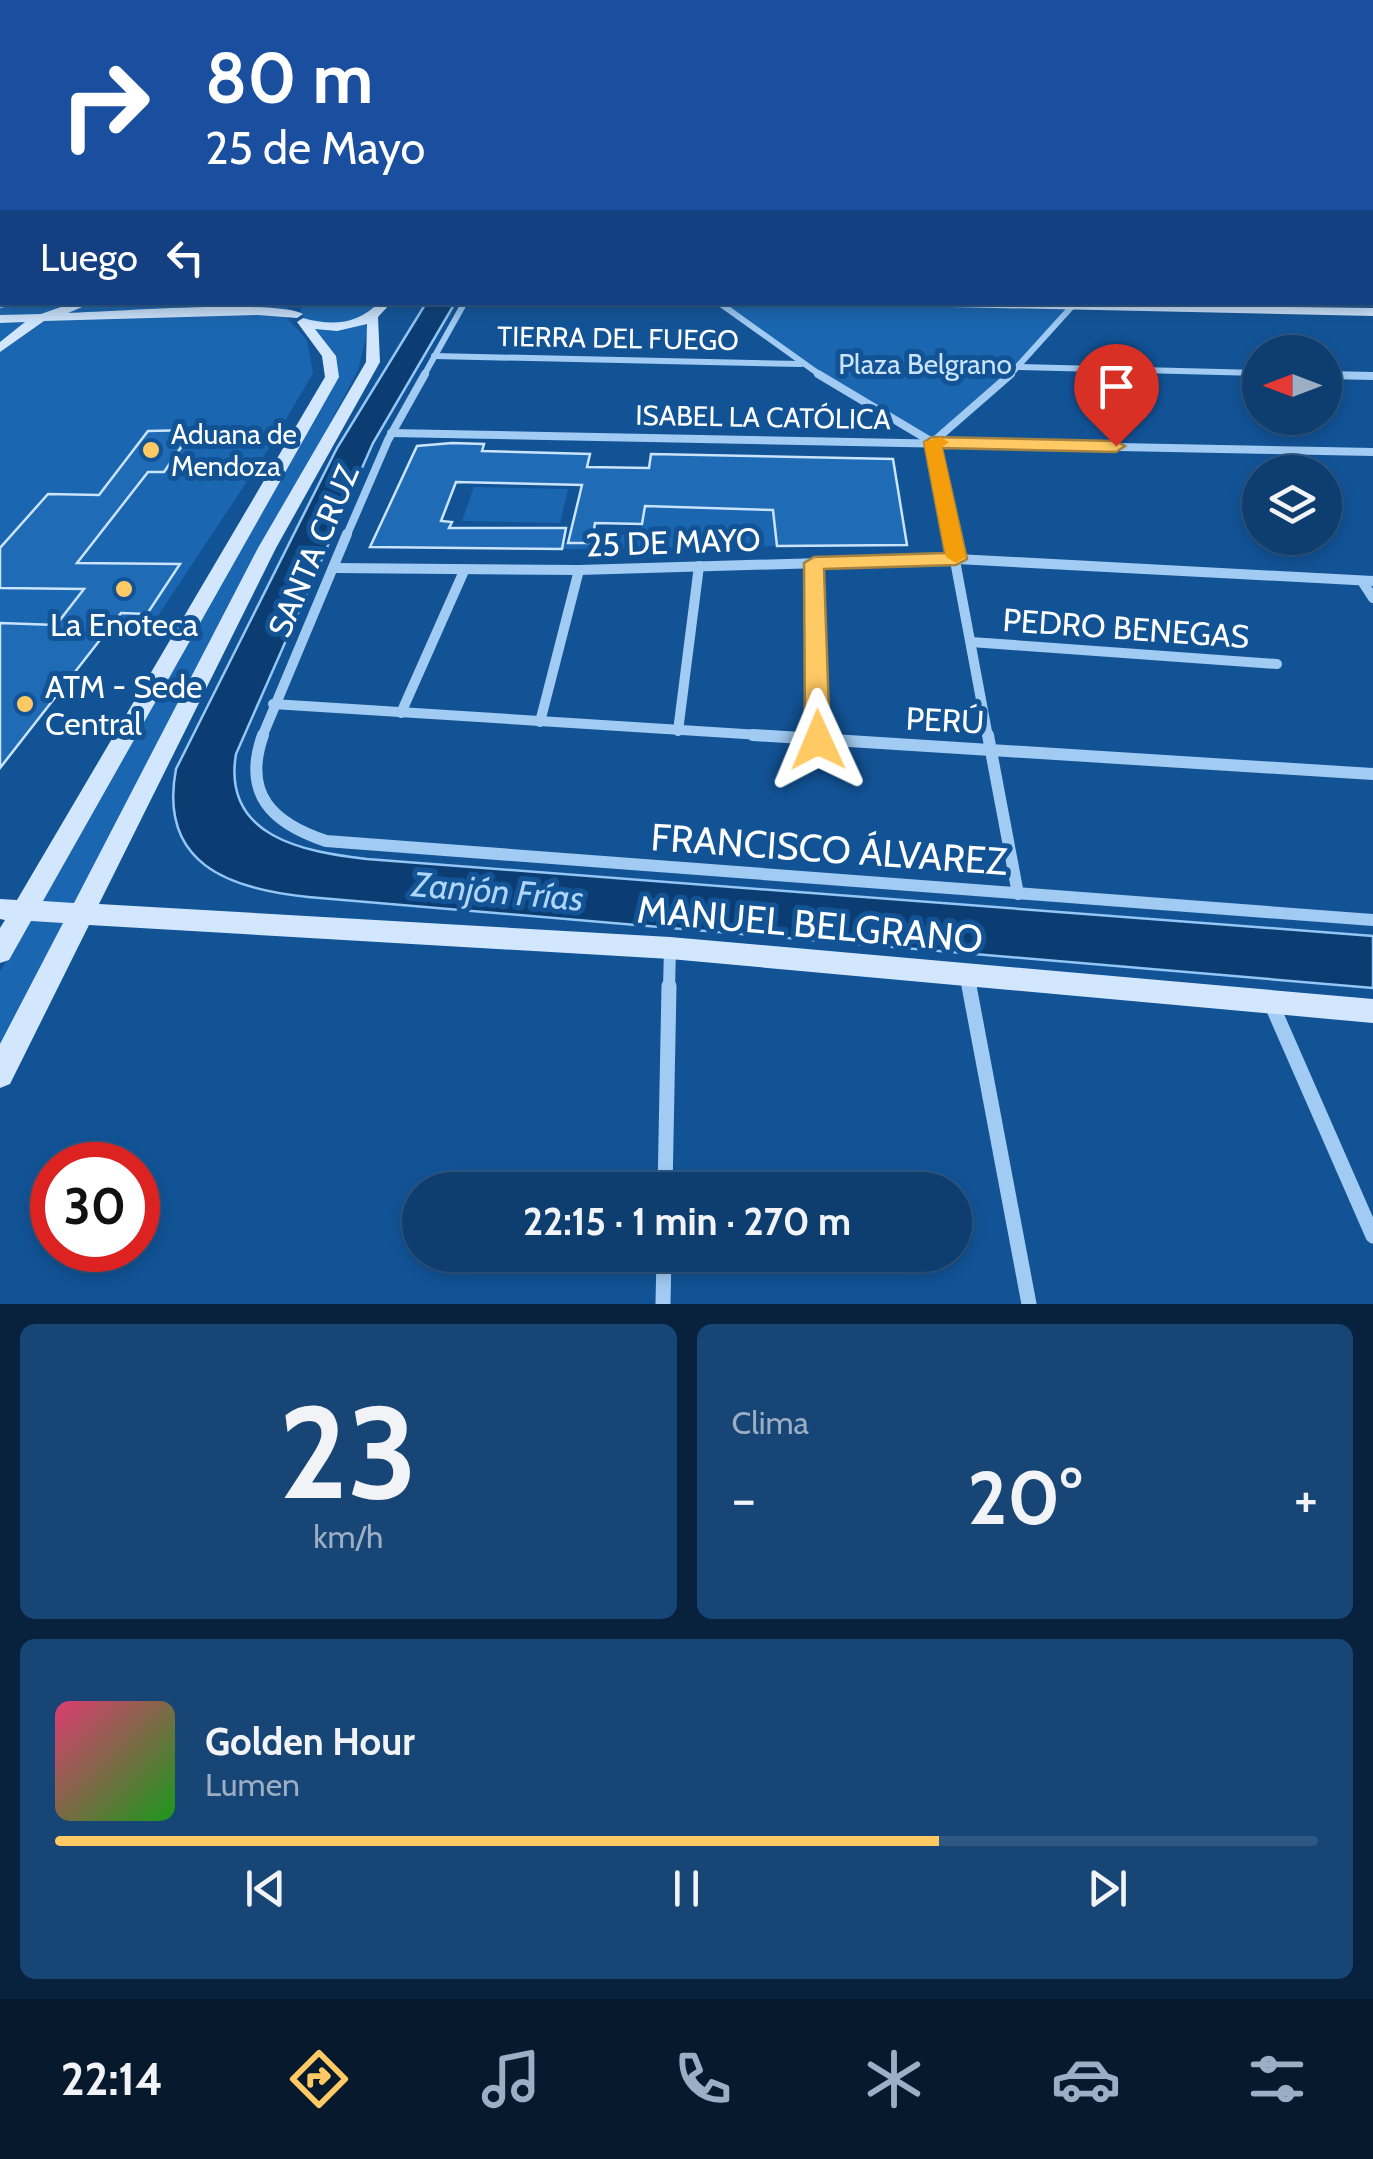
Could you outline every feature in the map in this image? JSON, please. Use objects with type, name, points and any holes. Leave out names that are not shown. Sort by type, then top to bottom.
[{"type":"main road","points":[[0,348],[36,320],[79,305]]},
{"type":"main road","points":[[1113,305],[1373,312]]},
{"type":"main road","points":[[0,320],[258,311],[300,313],[334,327],[384,307]]},
{"type":"main road","points":[[0,1074],[267,548],[373,362],[384,307]]},
{"type":"main road","points":[[0,952],[11,911],[332,376],[329,356],[300,313]]},
{"type":"main road","name":"MANUEL BELGRANO","points":[[11,911],[670,948],[1373,1012]]},
{"type":"street","name":"SANTA CRUZ","points":[[284,824],[265,804],[255,767],[274,704],[392,432],[462,305]]},
{"type":"street","points":[[722,305],[802,364],[932,442],[1018,894]]},
{"type":"street","points":[[932,442],[1019,368],[1075,305]]},
{"type":"street","name":"TIERRA DEL FUEGO","points":[[434,356],[802,364]]},
{"type":"street","points":[[1019,368],[1242,373]]},
{"type":"street","points":[[1342,375],[1373,376]]},
{"type":"street","name":"ISABEL LA CATÓLICA","points":[[392,432],[1373,452]]},
{"type":"street","name":"25 DE MAYO","points":[[334,568],[578,570],[956,559],[1368,581]]},
{"type":"street","points":[[814,563],[818,740]]},
{"type":"street","points":[[678,731],[699,566]]},
{"type":"street","points":[[540,722],[578,570]]},
{"type":"street","points":[[401,713],[464,571]]},
{"type":"street","points":[[1368,581],[1373,598]]},
{"type":"street","name":"PEDRO BENEGAS","points":[[972,642],[1277,664]]},
{"type":"street","name":"PERÚ","points":[[274,704],[1373,774]]},
{"type":"street","name":"FRANCISCO ÁLVAREZ","points":[[284,824],[326,841],[1373,920]]},
{"type":"street","points":[[665,1172],[670,948]]},
{"type":"street","points":[[967,974],[1029,1304]]},
{"type":"street","points":[[1270,1002],[1373,1236]]},
{"type":"street","points":[[663,1304],[664,1272]]},
{"type":"green space","points":[[0,305],[289,305],[286,317],[307,340],[313,373],[269,448],[150,628],[0,623]]},
{"type":"green space","points":[[302,305],[381,305],[371,317],[358,370],[0,1051],[0,972],[186,633],[336,376],[334,355],[300,313]]},
{"type":"green space","name":"Plaza Belgrano","points":[[725,305],[1070,306],[1018,365],[931,438],[805,363]]},
{"type":"green space","points":[[474,487],[568,489],[560,523],[462,521]]},
{"type":"green space","points":[[645,506],[773,510],[777,546],[562,549],[563,543],[592,543],[593,535],[640,535]]},
{"type":"water","name":"Zanjón Frías","points":[[425,305],[454,305],[373,443],[236,754],[235,782],[242,804],[255,822],[273,835],[294,845],[367,859],[1373,936],[1373,988],[308,897],[252,887],[227,878],[206,866],[189,849],[178,828],[173,801],[176,769],[337,448]]},
{"type":"building","points":[[193,430],[164,472],[148,472],[77,563],[180,564],[147,614],[121,613],[0,768],[0,623],[56,625],[84,589],[0,588],[0,548],[48,494],[99,495],[148,431]]},
{"type":"building","points":[[484,444],[482,451],[590,454],[587,467],[649,468],[651,454],[893,459],[907,545],[777,546],[773,510],[645,506],[642,524],[595,523],[592,543],[568,543],[582,485],[456,482],[441,521],[452,522],[449,528],[566,528],[562,549],[370,547],[417,446]]},
{"type":"slow traffic","points":[[940,442],[932,442],[956,557]]},
{"type":"place","name":"Aduana de Mendoza","points":[[151,450]]},
{"type":"place","name":"La Enoteca","points":[[124,589]]},
{"type":"place","name":"ATM - Sede Central","points":[[25,704]]},
{"type":"route","points":[[818,740],[814,563],[956,559],[932,442],[1116,446]]}]
